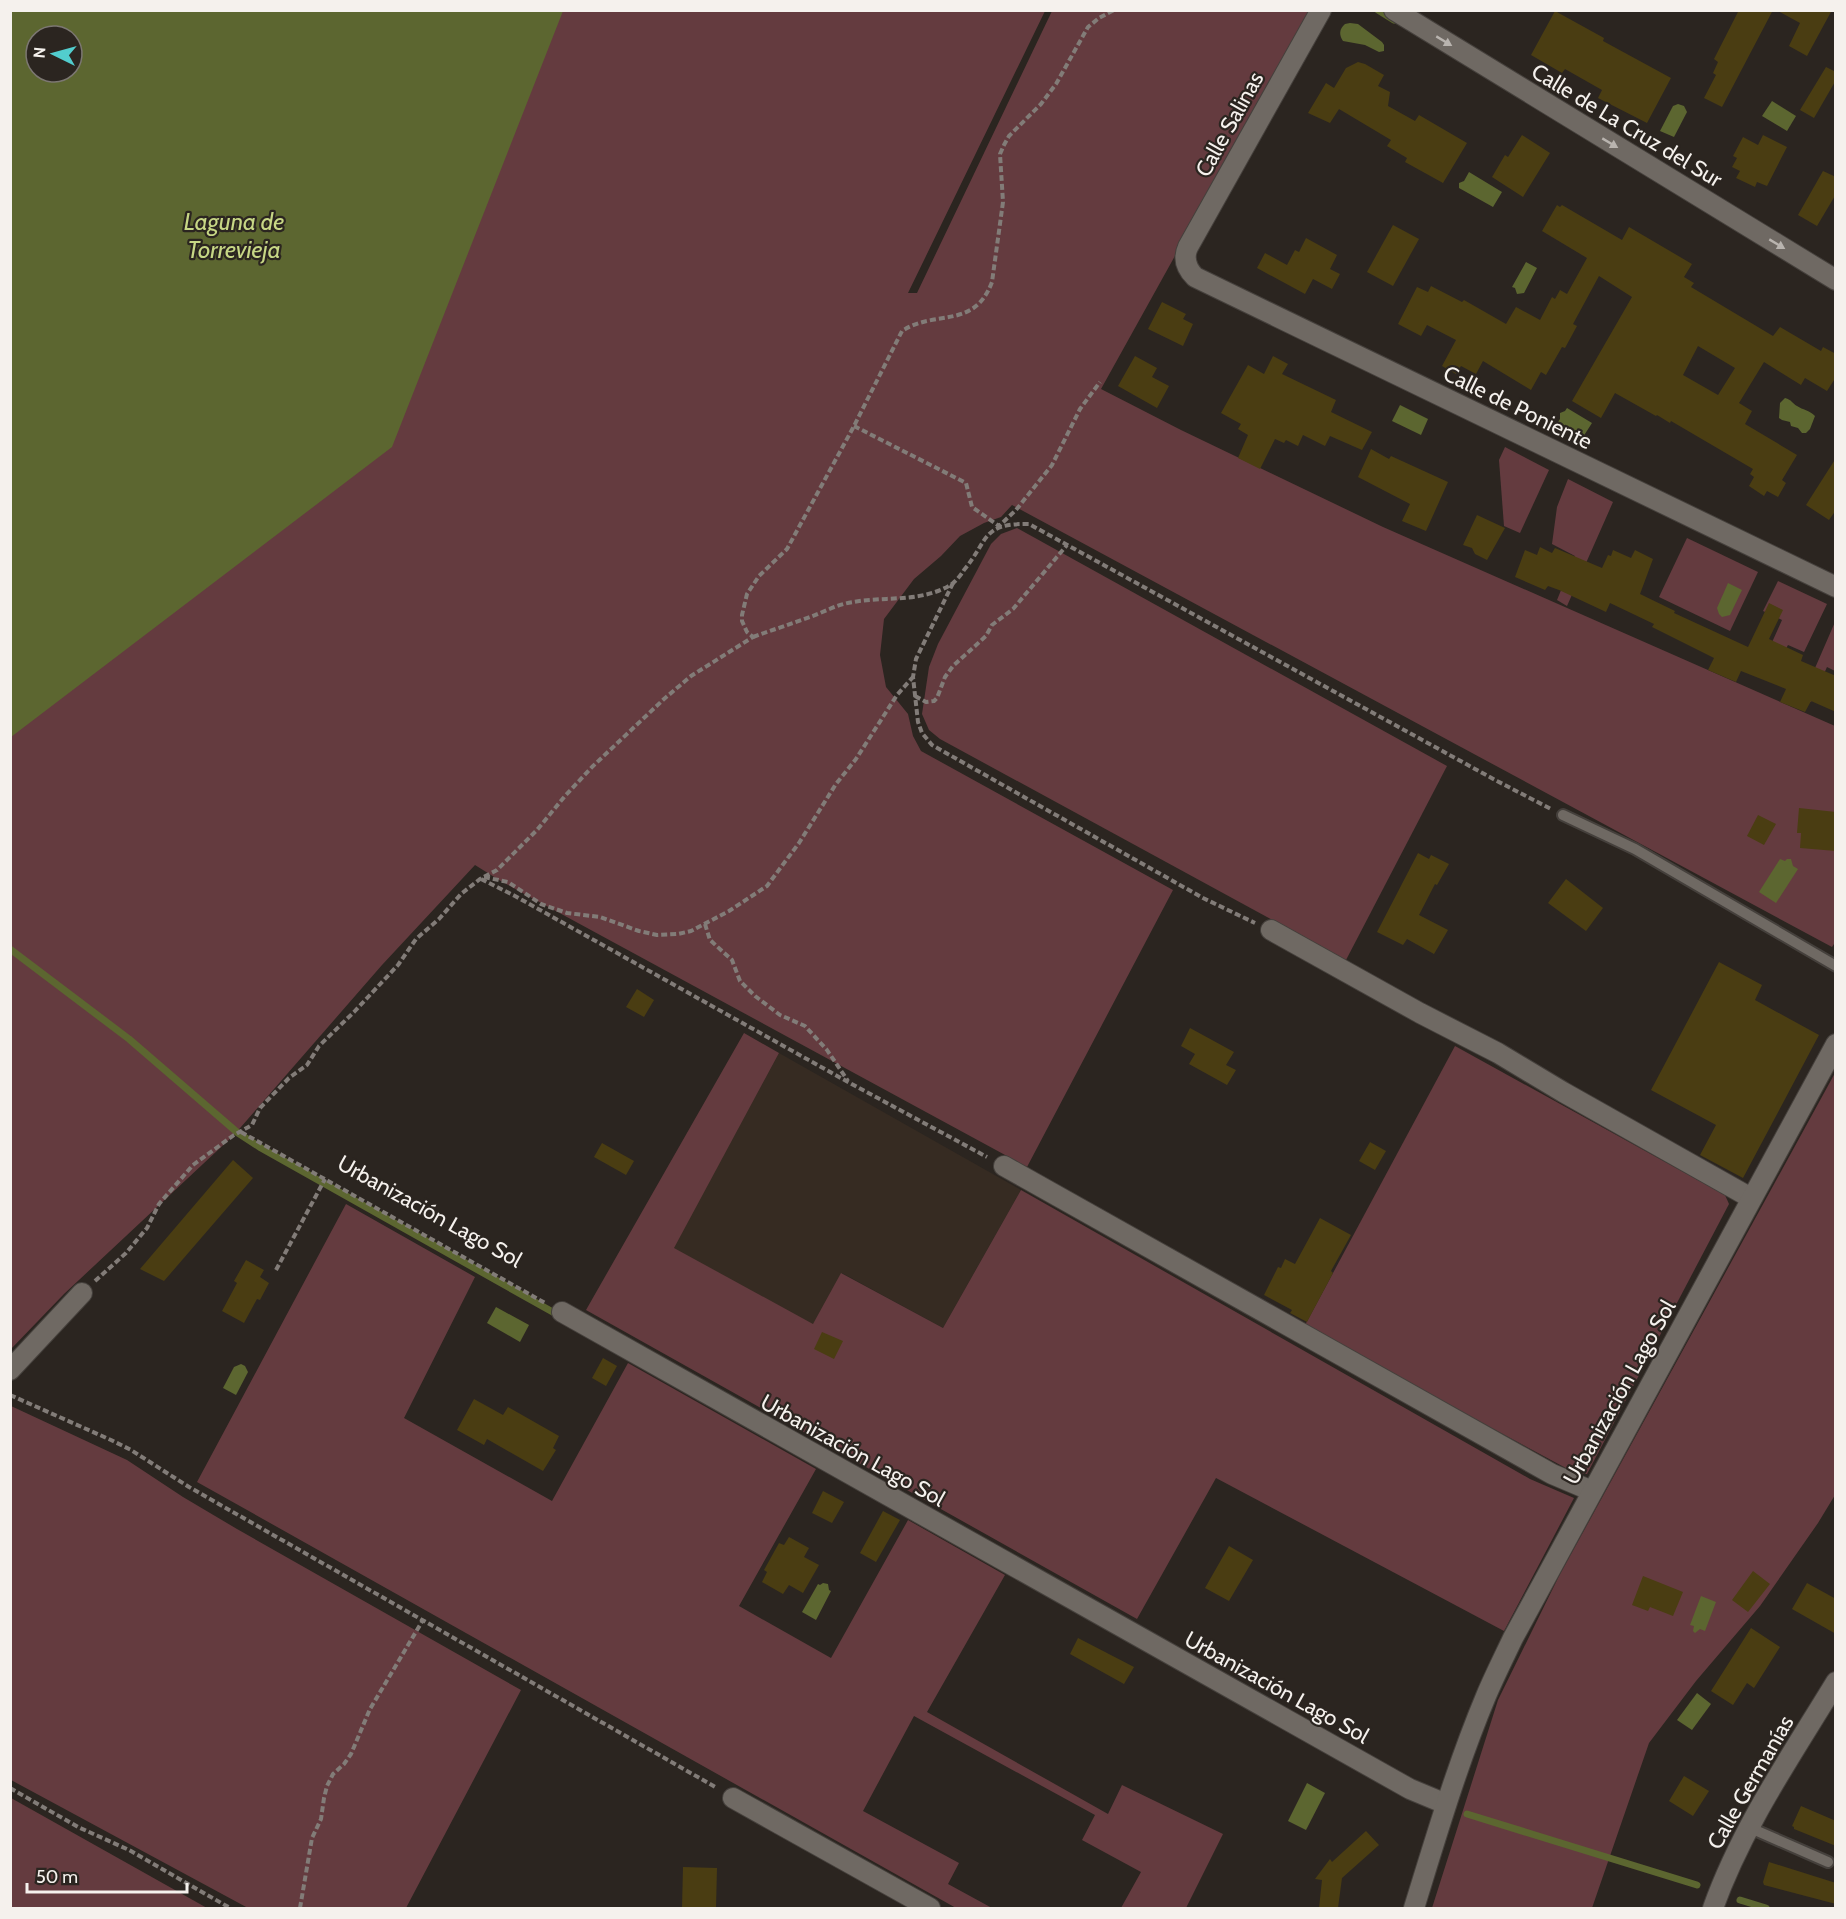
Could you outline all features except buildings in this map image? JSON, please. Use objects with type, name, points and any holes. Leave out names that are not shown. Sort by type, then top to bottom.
[{"type":"street","name":"Calle Salinas","points":[[1186,263],[1185,252],[1321,10]]},
{"type":"street","name":"Calle de La Cruz del Sur","points":[[1394,10],[1836,280]]},
{"type":"street","name":"Calle de Poniente","points":[[1186,263],[1195,277],[1836,587]]},
{"type":"street","points":[[1271,930],[1420,1013],[1498,1053],[1751,1198]]},
{"type":"street","name":"Urbanización Lago Sol","points":[[1414,1908],[1446,1804],[1486,1696],[1513,1638],[1836,1044]]},
{"type":"street","points":[[1004,1166],[1552,1474],[1592,1491]]},
{"type":"street","points":[[10,1370],[82,1293]]},
{"type":"street","name":"Urbanización Lago Sol","points":[[561,1312],[1410,1789],[1446,1804]]},
{"type":"street","name":"Calle Germanías","points":[[1713,1908],[1748,1827],[1836,1682]]},
{"type":"street","points":[[734,1798],[930,1908]]},
{"type":"lane","points":[[1563,815],[1635,849],[1836,966]]},
{"type":"lane","points":[[1748,1827],[1828,1862]]},
{"type":"path","points":[[753,637],[747,632],[742,621],[747,594],[759,576],[787,549],[854,426],[902,331],[975,309],[984,298],[992,282],[1002,212],[1000,154],[1004,145],[1051,91],[1088,27],[1114,10]]},
{"type":"path","points":[[1100,382],[1070,426],[1052,465],[1016,510],[999,526],[987,533],[954,583],[916,659],[912,677],[918,722],[922,733],[932,745],[1203,898],[1271,930]]},
{"type":"path","points":[[854,426],[966,483],[972,507],[999,526],[1029,524],[1497,782],[1563,815]]},
{"type":"path","points":[[915,696],[926,702],[937,699],[945,677],[953,666],[986,636],[992,625],[1013,609],[1067,546]]},
{"type":"path","points":[[82,1293],[126,1253],[147,1228],[159,1204],[193,1165],[252,1125],[260,1108],[289,1078],[307,1065],[319,1046],[398,964],[416,939],[439,919],[461,894],[497,870],[537,830],[592,767],[691,676],[753,637],[834,606],[914,597],[954,583]]},
{"type":"path","points":[[482,878],[508,882],[529,898],[555,910],[600,917],[657,935],[691,931],[729,911],[766,886],[781,869],[836,784],[861,752],[897,695],[912,677]]},
{"type":"path","points":[[482,878],[848,1082],[1004,1166]]},
{"type":"path","points":[[705,924],[710,940],[732,960],[740,981],[780,1015],[805,1026],[827,1050],[848,1082]]},
{"type":"path","name":"Urbanización Lago Sol","points":[[240,1131],[561,1312]]},
{"type":"path","points":[[276,1270],[325,1179]]},
{"type":"path","points":[[10,1395],[131,1450],[189,1487],[734,1798]]},
{"type":"path","points":[[300,1908],[312,1838],[321,1819],[327,1786],[333,1774],[351,1754],[370,1709],[423,1620]]},
{"type":"path","points":[[10,1788],[78,1827],[129,1850],[230,1908]]},
{"type":"shaded area","points":[[11,11],[1045,11],[908,293],[917,293],[1052,11],[1311,11],[1101,389],[1383,527],[1835,726],[1836,941],[1832,947],[1012,505],[1001,517],[960,536],[914,579],[884,619],[880,655],[886,687],[908,714],[913,736],[921,751],[1173,890],[1027,1167],[475,865],[382,965],[234,1135],[64,1294],[11,1349]]},
{"type":"shaded area","points":[[1505,447],[1549,470],[1520,533],[1504,526],[1499,460]]},
{"type":"shaded area","points":[[1568,479],[1613,502],[1567,606],[1557,600],[1575,556],[1552,544],[1557,507]]},
{"type":"shaded area","points":[[1017,528],[1447,766],[1346,960],[940,739],[929,730],[922,714],[929,667],[938,644],[991,544],[1001,534]]},
{"type":"shaded area","points":[[1687,538],[1758,572],[1730,631],[1659,597]]},
{"type":"shaded area","points":[[1778,581],[1827,604],[1804,652],[1788,645],[1782,656],[1769,649],[1782,620],[1763,611]]},
{"type":"shaded area","points":[[1835,622],[1835,671],[1827,667],[1811,702],[1802,698]]},
{"type":"shaded area","points":[[744,1033],[779,1053],[674,1248],[813,1324],[841,1273],[943,1328],[1021,1190],[1530,1479],[1574,1498],[1504,1631],[1216,1478],[1137,1619],[586,1310]]},
{"type":"shaded area","points":[[1455,1046],[1725,1195],[1729,1204],[1587,1474],[1577,1474],[1304,1327]]},
{"type":"shaded area","points":[[779,1053],[1021,1190],[943,1328],[842,1273],[814,1325],[673,1248]]},
{"type":"shaded area","points":[[1835,1073],[1835,1495],[1760,1606],[1696,1681],[1649,1743],[1592,1908],[1432,1908],[1498,1700],[1559,1576]]},
{"type":"shaded area","points":[[346,1204],[475,1277],[404,1418],[552,1501],[628,1363],[816,1469],[739,1606],[831,1658],[908,1520],[1005,1575],[927,1712],[1108,1814],[1122,1785],[1223,1834],[1186,1908],[1121,1908],[1141,1872],[1082,1840],[1095,1815],[914,1716],[863,1811],[959,1863],[948,1884],[992,1908],[956,1908],[197,1482]]},
{"type":"shaded area","points":[[11,1406],[127,1460],[237,1529],[521,1690],[406,1908],[248,1908],[11,1780]]},
{"type":"shaded area","points":[[11,1798],[207,1908],[11,1908]]},
{"type":"water","name":"Laguna de Torrevieja","points":[[11,10],[563,11],[392,447],[11,737]]},
{"type":"water","points":[[1345,24],[1358,24],[1382,42],[1384,51],[1379,52],[1365,45],[1343,41],[1341,30]]},
{"type":"water","points":[[1772,101],[1796,116],[1787,131],[1762,116]]},
{"type":"water","points":[[1678,104],[1684,106],[1687,112],[1674,137],[1660,131],[1673,106]]},
{"type":"water","points":[[1469,172],[1502,192],[1493,207],[1459,188],[1459,183],[1464,181]]},
{"type":"water","points":[[1526,262],[1537,268],[1524,293],[1517,294],[1515,288],[1512,287]]},
{"type":"water","points":[[1785,398],[1815,416],[1806,433],[1802,433],[1798,428],[1791,426],[1790,422],[1779,418],[1780,403]]},
{"type":"water","points":[[1400,405],[1428,419],[1421,435],[1392,421]]},
{"type":"water","points":[[1567,408],[1592,423],[1583,437],[1558,422],[1560,413]]},
{"type":"water","points":[[1728,583],[1742,590],[1730,615],[1722,617],[1717,608]]},
{"type":"water","points":[[1780,859],[1785,861],[1791,859],[1793,866],[1798,869],[1776,903],[1759,892]]},
{"type":"water","points":[[496,1307],[529,1325],[520,1342],[487,1323]]},
{"type":"water","points":[[241,1364],[248,1372],[236,1395],[223,1388],[234,1367]]},
{"type":"water","points":[[818,1584],[828,1584],[831,1591],[816,1620],[802,1612]]},
{"type":"water","points":[[1701,1596],[1716,1602],[1705,1631],[1700,1629],[1695,1633],[1694,1626],[1690,1625]]},
{"type":"water","points":[[1697,1693],[1711,1704],[1692,1730],[1677,1720]]},
{"type":"water","points":[[1307,1783],[1325,1793],[1306,1830],[1288,1821]]},
{"type":"waterway","points":[[1378,10],[1394,20]]},
{"type":"waterway","points":[[10,949],[129,1039],[238,1133],[558,1315]]},
{"type":"waterway","points":[[1467,1814],[1697,1885]]},
{"type":"waterway","points":[[1740,1900],[1766,1908]]}]
